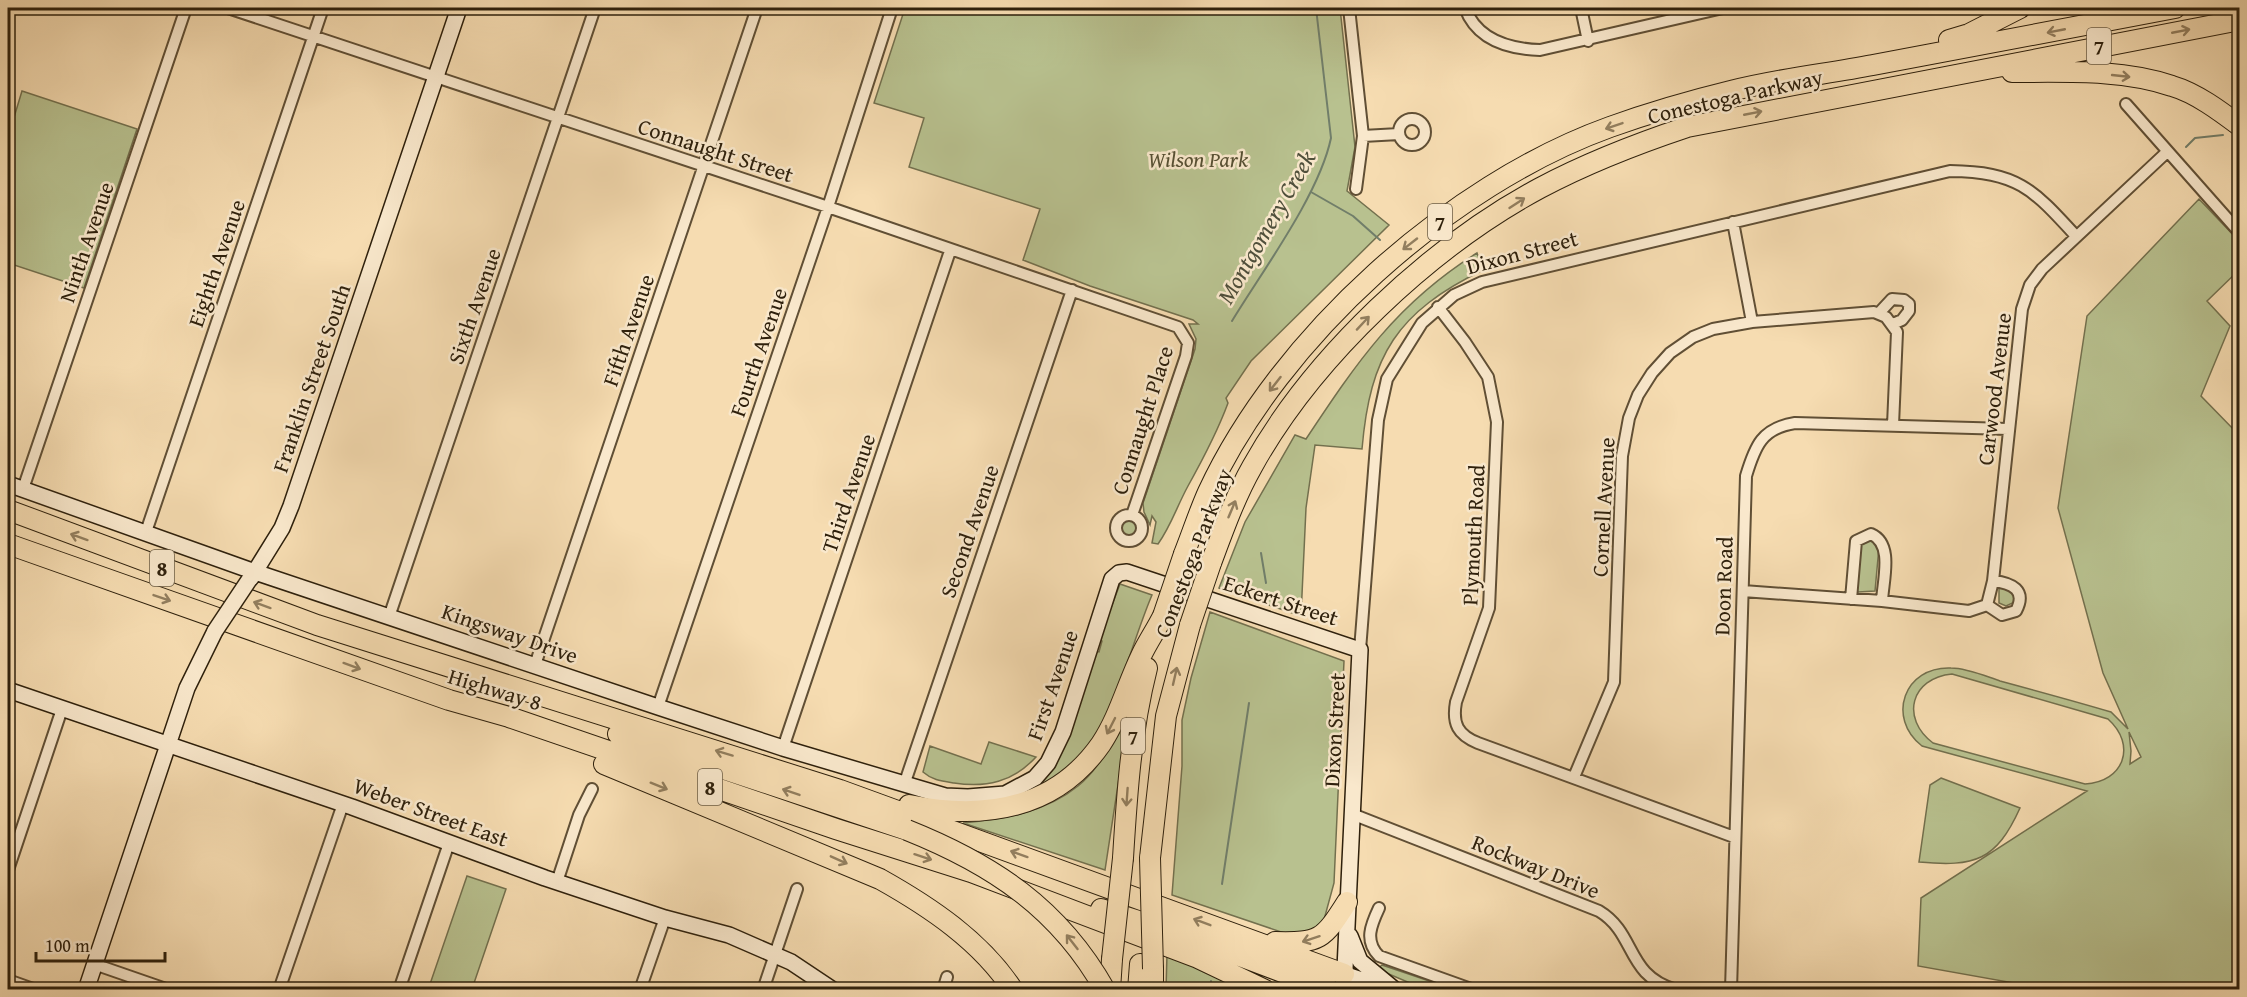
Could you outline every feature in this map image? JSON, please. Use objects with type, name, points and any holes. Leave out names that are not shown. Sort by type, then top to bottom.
[{"type":"highway","points":[[1834,72],[1970,34],[2020,8]]},
{"type":"highway","name":"Conestoga Parkway","points":[[1107,990],[1123,858],[1129,764],[1137,708],[1163,616],[1184,554],[1208,492],[1233,447],[1271,389],[1314,336],[1361,287],[1408,246],[1462,206],[1529,162],[1607,128],[1733,90],[2175,8]]},
{"type":"highway","name":"Conestoga Parkway","points":[[1138,990],[1147,967],[1150,858],[1166,716],[1190,625],[1211,563],[1251,467],[1323,365],[1375,310],[1477,228],[1539,189],[1615,152],[1687,127],[2240,20]]},
{"type":"highway","points":[[1958,73],[2056,72],[2126,75],[2174,86],[2222,112],[2240,126]]},
{"type":"highway","name":"Highway 8","points":[[8,510],[317,625],[840,790]]},
{"type":"highway","name":"Highway 8","points":[[8,544],[449,700],[509,717],[836,830],[971,872]]},
{"type":"highway","points":[[840,790],[922,807],[959,812],[988,812],[1009,807],[1053,790],[1086,763],[1101,743],[1141,656],[1163,616]]},
{"type":"highway","points":[[317,625],[468,683],[907,830],[948,846],[992,870],[1029,895],[1060,926],[1094,969],[1107,990]]},
{"type":"highway","points":[[449,700],[507,727],[655,784],[880,879],[920,900],[950,923],[977,947],[1013,990]]},
{"type":"highway","points":[[840,790],[1257,942],[1344,982]]},
{"type":"highway","points":[[971,872],[1132,918],[1330,990]]},
{"type":"highway","points":[[971,872],[1198,958],[1265,990]]},
{"type":"highway","points":[[1257,942],[1308,943],[1316,940],[1331,927],[1347,902]]},
{"type":"highway","points":[[1147,967],[1153,990]]},
{"type":"highway","points":[[1284,973],[1304,990]]},
{"type":"street","name":"Ninth Avenue","points":[[23,489],[186,8]]},
{"type":"street","name":"Connaught Street","points":[[228,8],[1072,290],[1178,327],[1186,337]]},
{"type":"street","name":"Eighth Avenue","points":[[146,532],[323,8]]},
{"type":"street","name":"Franklin Street South","points":[[86,990],[194,670],[214,631],[252,576],[291,506],[459,8]]},
{"type":"street","name":"Sixth Avenue","points":[[389,617],[595,8]]},
{"type":"street","name":"Fifth Avenue","points":[[535,665],[757,8]]},
{"type":"street","name":"Fourth Avenue","points":[[658,707],[828,207],[892,8]]},
{"type":"street","points":[[1349,8],[1363,136],[1356,189]]},
{"type":"street","points":[[1465,8],[1468,16],[1489,39],[1517,50],[1540,50],[1588,41],[1723,8]]},
{"type":"street","points":[[1581,8],[1588,41]]},
{"type":"street","points":[[2126,104],[2240,233]]},
{"type":"street","points":[[1363,136],[1399,134]]},
{"type":"street","name":"Carwood Avenue","points":[[1988,605],[1993,581],[2022,309],[2030,285],[2075,235],[2167,152]]},
{"type":"street","name":"Dixon Street","points":[[1344,982],[1360,650],[1378,420],[1387,379],[1417,331],[1438,308],[1454,295],[1482,282],[1950,171],[1983,172],[2010,179],[2037,194],[2075,235]]},
{"type":"street","points":[[1733,222],[1752,322]]},
{"type":"street","name":"Third Avenue","points":[[783,748],[951,251]]},
{"type":"street","name":"Second Avenue","points":[[904,785],[1072,290]]},
{"type":"street","name":"Cornell Avenue","points":[[1574,777],[1614,682],[1622,456],[1629,418],[1638,395],[1652,373],[1670,353],[1693,337],[1713,328],[1858,312],[1879,313],[1892,299],[1904,300],[1909,304],[1909,310],[1902,320],[1893,324]]},
{"type":"street","name":"Plymouth Road","points":[[1438,308],[1465,342],[1488,377],[1497,422],[1490,608],[1456,702],[1455,723],[1465,738],[1734,837]]},
{"type":"street","points":[[1879,313],[1893,324],[1897,332],[1893,425]]},
{"type":"street","name":"Connaught Place","points":[[1132,515],[1186,356],[1186,337]]},
{"type":"street","name":"Doon Road","points":[[1731,990],[1746,476],[1755,450],[1764,437],[1779,425],[1795,423],[2008,429]]},
{"type":"street","name":"Kingsway Drive","points":[[8,484],[146,532],[252,576],[389,617],[783,748],[945,796],[968,798],[1005,794]]},
{"type":"street","points":[[1851,599],[1856,541],[1871,534],[1882,542],[1885,552],[1882,601]]},
{"type":"street","name":"Eckert Street","points":[[1119,573],[1126,572],[1360,650]]},
{"type":"street","name":"First Avenue","points":[[1005,794],[1035,778],[1048,763],[1063,732],[1112,579],[1119,573]]},
{"type":"street","points":[[1743,591],[1882,601],[1969,611],[1988,605],[2002,615],[2016,611],[2019,604],[2019,590],[2014,586],[1993,581]]},
{"type":"street","name":"Weber Street East","points":[[8,690],[343,804],[557,882],[665,918],[729,935],[775,954],[833,990]]},
{"type":"street","points":[[8,870],[62,709]]},
{"type":"street","points":[[557,882],[579,815],[592,789]]},
{"type":"street","points":[[279,990],[343,804]]},
{"type":"street","name":"Rockway Drive","points":[[1352,814],[1599,911],[1618,926],[1645,974],[1663,986],[1676,990]]},
{"type":"street","points":[[399,990],[449,843]]},
{"type":"street","points":[[763,990],[797,889]]},
{"type":"street","points":[[1379,908],[1370,929],[1374,951],[1379,956],[1474,990]]},
{"type":"street","points":[[640,990],[665,918]]},
{"type":"street","points":[[1346,922],[1354,951],[1360,961],[1393,990]]},
{"type":"street","points":[[94,964],[169,990]]},
{"type":"street","points":[[943,990],[947,977]]},
{"type":"street","points":[[8,980],[36,990]]},
{"type":"street","points":[[1344,982],[1393,990]]},
{"type":"green space","name":"Wilson Park","points":[[905,8],[1340,8],[1355,147],[1347,191],[1389,225],[1251,361],[1226,398],[1228,403],[1214,435],[1158,544],[1152,543],[1156,522],[1152,516],[1150,525],[1143,503],[1195,349],[1196,339],[1189,324],[1198,324],[1193,320],[1090,286],[1023,260],[1040,209],[909,167],[924,118],[874,103]]},
{"type":"green space","points":[[22,91],[137,129],[84,288],[8,263],[8,137]]},
{"type":"green space","points":[[2199,199],[2239,241],[2239,270],[2207,301],[2230,326],[2201,396],[2239,435],[2239,989],[2012,989],[2014,983],[1918,966],[1921,898],[2087,791],[1922,746],[1911,735],[1905,722],[1903,708],[1905,696],[1912,684],[1922,675],[1935,670],[1963,669],[2111,712],[2128,729],[2103,673],[2058,508],[2087,316]],"holes":[[[1952,674],[2108,719],[2117,729],[2122,740],[2124,750],[2122,760],[2109,777],[2085,784],[1933,743],[1916,722],[1915,701],[1919,691],[1927,683],[1938,677]],[[2129,732],[2141,757],[2130,764],[2131,751]]]},
{"type":"green space","points":[[1477,253],[1483,270],[1429,302],[1409,320],[1393,340],[1381,362],[1372,387],[1362,449],[1315,445],[1306,508],[1301,616],[1219,588],[1245,522],[1295,435],[1306,439],[1361,359],[1401,314],[1424,292]]},
{"type":"green space","points":[[1130,518],[1137,521],[1140,528],[1137,535],[1130,538],[1123,535],[1120,528],[1123,521]]},
{"type":"green space","points":[[1870,540],[1875,541],[1879,547],[1875,591],[1858,592],[1855,588],[1859,546]]},
{"type":"green space","points":[[1120,584],[1152,595],[1123,675],[1100,727],[1085,750],[1066,771],[1043,788],[994,801],[1028,789],[1094,651],[1099,652],[1102,641],[1099,639]]},
{"type":"green space","points":[[2008,584],[2017,601],[2006,606],[1999,603],[1999,587]]},
{"type":"green space","points":[[1210,612],[1344,661],[1334,883],[1322,927],[1315,933],[1287,934],[1172,895],[1182,766],[1182,720],[1191,678]]},
{"type":"green space","points":[[1128,719],[1105,870],[963,823],[1038,809],[1065,795],[1093,771]]},
{"type":"green space","points":[[989,742],[1036,757],[1027,766],[1008,778],[988,784],[945,782],[923,772],[930,746],[981,764]]},
{"type":"green space","points":[[1941,778],[2020,808],[2002,840],[1982,857],[1955,863],[1919,862],[1930,785]]},
{"type":"green space","points":[[467,876],[506,889],[472,989],[429,987]]},
{"type":"green space","points":[[1167,954],[1245,990],[1166,990]]},
{"type":"green space","points":[[1382,965],[1453,989],[1424,989],[1377,969]]},
{"type":"waterway","name":"Montgomery Creek","points":[[1232,321],[1303,208],[1325,160],[1331,138],[1316,8]]},
{"type":"waterway","points":[[2186,147],[2195,138],[2223,135]]},
{"type":"waterway","points":[[1311,192],[1353,216],[1380,240]]},
{"type":"waterway","name":"Montgomery Creek","points":[[1261,553],[1266,583]]},
{"type":"waterway","name":"Montgomery Creek","points":[[1222,884],[1249,703]]},
{"type":"waterway","name":"Montgomery Creek","points":[[1210,990],[1211,981]]}]
